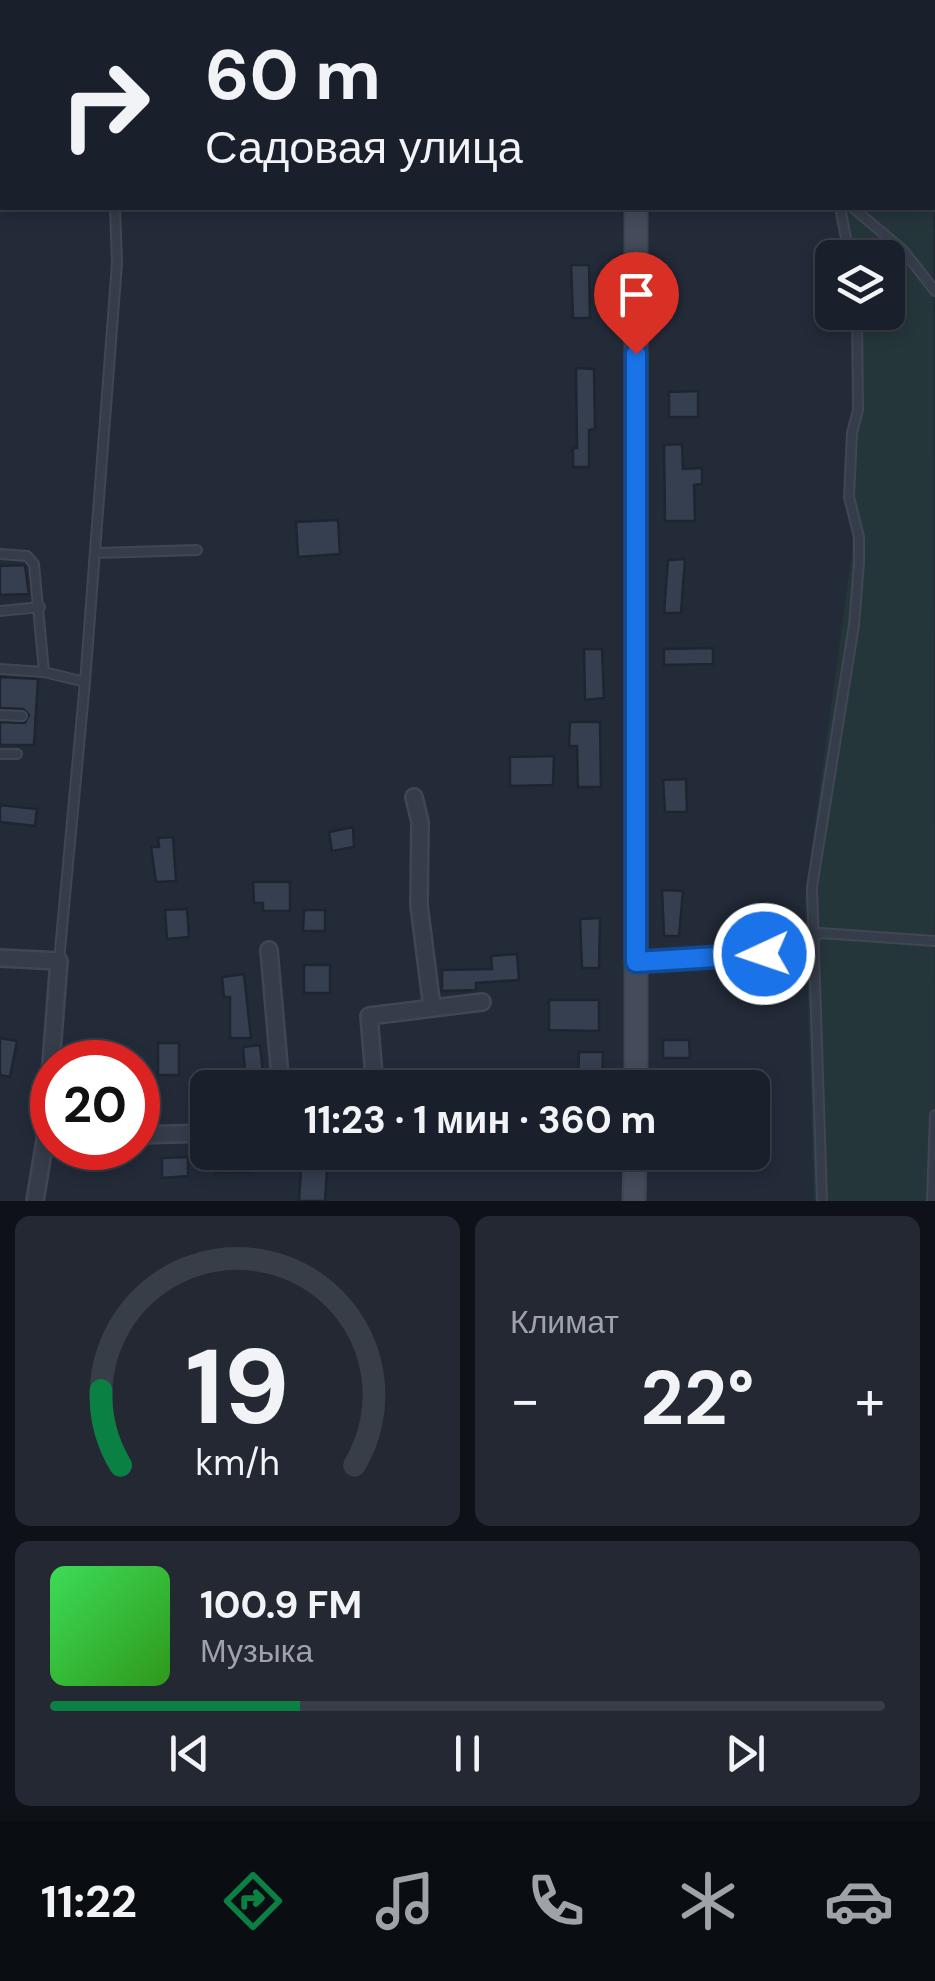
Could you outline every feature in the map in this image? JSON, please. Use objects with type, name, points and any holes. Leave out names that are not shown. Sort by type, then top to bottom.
[{"type":"main road","points":[[636,210],[636,1070]]},
{"type":"main road","points":[[634,1201],[635,1170]]},
{"type":"street","points":[[414,797],[420,822],[418,905],[432,1008]]},
{"type":"street","points":[[270,950],[280,1070]]},
{"type":"street","points":[[0,958],[58,961],[54,1040]]},
{"type":"street","points":[[374,1070],[369,1016],[482,1002]]},
{"type":"street","points":[[160,1135],[190,1134]]},
{"type":"street","points":[[35,1201],[42,1170]]},
{"type":"lane","points":[[58,961],[95,553],[117,263],[115,210]]},
{"type":"lane","points":[[840,210],[846,240]]},
{"type":"lane","points":[[854,210],[903,250],[935,291]]},
{"type":"lane","points":[[822,1201],[812,887],[854,625],[859,537],[849,496],[852,432],[858,410],[857,330]]},
{"type":"lane","points":[[95,553],[197,550]]},
{"type":"lane","points":[[0,554],[27,556],[34,564],[44,672]]},
{"type":"lane","points":[[0,611],[40,607]]},
{"type":"lane","points":[[0,670],[44,672],[85,682]]},
{"type":"lane","points":[[0,715],[22,716]]},
{"type":"lane","points":[[0,754],[16,754]]},
{"type":"lane","points":[[636,962],[796,952],[820,933],[935,940]]},
{"type":"lane","points":[[932,1201],[935,1114]]},
{"type":"shaded area","points":[[836,210],[933,210],[935,1201],[814,1201],[805,897],[852,553],[853,330],[905,330],[905,240],[843,240]]},
{"type":"building","points":[[571,265],[589,265],[590,318],[573,318]]},
{"type":"building","points":[[576,368],[594,369],[595,429],[589,430],[589,467],[573,467],[573,448],[577,448]]},
{"type":"building","points":[[698,391],[698,417],[669,417],[669,392]]},
{"type":"building","points":[[682,444],[683,469],[702,468],[702,484],[694,485],[695,521],[665,521],[664,445]]},
{"type":"building","points":[[338,520],[340,554],[298,557],[296,522]]},
{"type":"building","points":[[685,559],[681,613],[664,613],[668,560]]},
{"type":"building","points":[[25,565],[29,594],[0,595],[0,566]]},
{"type":"building","points":[[713,648],[713,664],[664,665],[664,649]]},
{"type":"building","points":[[584,649],[602,649],[604,698],[585,700]]},
{"type":"building","points":[[0,677],[38,679],[34,745],[0,745],[0,722],[25,723],[29,715],[23,709],[0,708]]},
{"type":"building","points":[[570,722],[600,722],[601,787],[578,787],[577,746],[569,746]]},
{"type":"building","points":[[554,756],[553,785],[510,786],[510,757]]},
{"type":"building","points":[[686,779],[687,812],[665,812],[663,780]]},
{"type":"building","points":[[0,805],[37,809],[35,826],[0,822]]},
{"type":"building","points":[[353,827],[354,847],[332,851],[329,832]]},
{"type":"building","points":[[173,837],[176,881],[156,882],[151,847],[159,847],[158,838]]},
{"type":"building","points":[[253,882],[290,882],[290,911],[263,911],[263,903],[254,903]]},
{"type":"building","points":[[662,890],[683,891],[679,936],[664,936]]},
{"type":"building","points":[[187,909],[189,937],[167,939],[165,910]]},
{"type":"building","points":[[304,910],[325,910],[325,931],[303,931]]},
{"type":"building","points":[[600,918],[599,968],[582,968],[580,919]]},
{"type":"building","points":[[517,954],[519,980],[476,983],[476,990],[442,991],[442,970],[492,969],[491,956]]},
{"type":"building","points":[[304,965],[330,965],[330,993],[304,993]]},
{"type":"building","points":[[244,974],[251,1038],[230,1038],[230,997],[224,997],[222,977]]},
{"type":"building","points":[[549,1000],[599,1000],[599,1031],[549,1030]]},
{"type":"building","points":[[0,1038],[17,1041],[10,1077],[0,1075]]},
{"type":"building","points":[[663,1040],[689,1040],[690,1058],[663,1058]]},
{"type":"building","points":[[160,1043],[179,1043],[179,1075],[160,1075]]},
{"type":"building","points":[[260,1045],[263,1070],[245,1070],[243,1047]]},
{"type":"building","points":[[579,1052],[603,1052],[602,1070],[578,1070]]},
{"type":"building","points":[[188,1157],[188,1176],[162,1178],[162,1158]]},
{"type":"building","points":[[215,1170],[252,1170],[252,1172]]},
{"type":"building","points":[[301,1170],[327,1170],[325,1201],[299,1201]]},
{"type":"route","points":[[636,354],[636,962],[764,954]]}]
